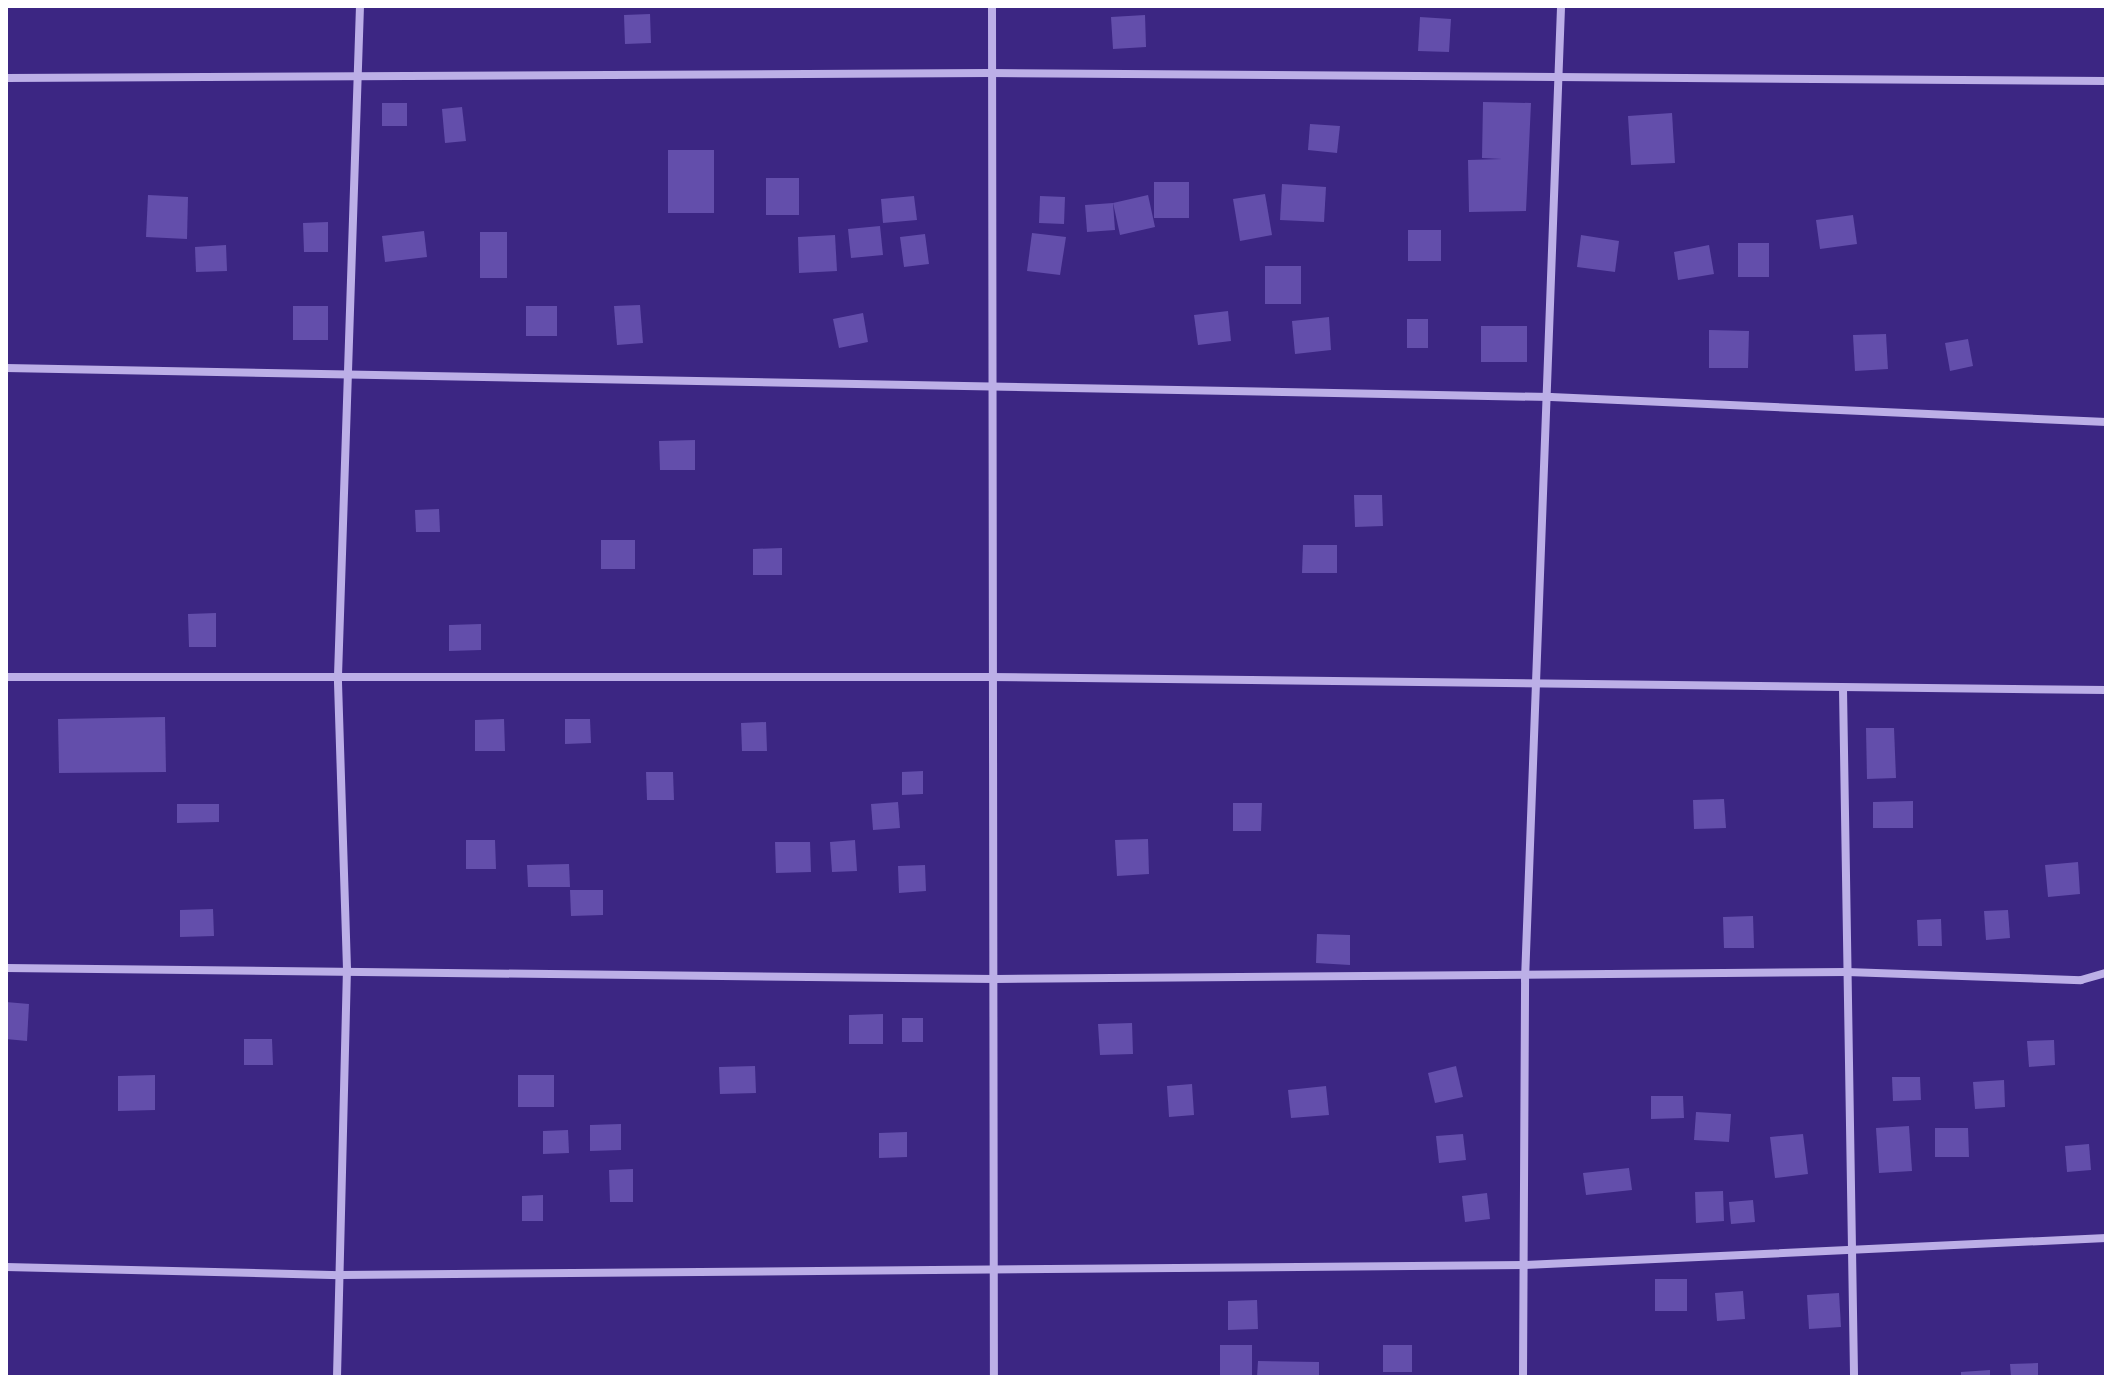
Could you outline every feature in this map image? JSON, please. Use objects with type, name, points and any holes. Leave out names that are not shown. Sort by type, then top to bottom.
[{"type":"street","points":[[337,1377],[347,969],[338,676],[360,6]]},
{"type":"street","points":[[992,6],[989,73],[996,387],[989,677],[998,1265],[994,1377]]},
{"type":"street","points":[[1523,1377],[1525,980],[1533,688],[1551,397],[1561,6]]},
{"type":"street","points":[[6,78],[989,73],[2106,81]]},
{"type":"street","points":[[6,368],[347,370],[996,387],[1551,397],[2106,422]]},
{"type":"street","points":[[6,677],[989,677],[1533,688],[2106,690]]},
{"type":"street","points":[[1843,689],[1849,1253],[1854,1377]]},
{"type":"street","points":[[6,968],[347,969],[995,979],[1525,980],[1847,972],[2081,980],[2106,973]]},
{"type":"street","points":[[6,1267],[341,1275],[998,1265],[1525,1265],[1849,1253],[2106,1238]]},
{"type":"building","points":[[650,14],[651,43],[625,44],[624,15]]},
{"type":"building","points":[[1145,15],[1146,47],[1113,49],[1111,17]]},
{"type":"building","points":[[1420,17],[1451,19],[1449,52],[1418,51]]},
{"type":"building","points":[[1483,102],[1531,103],[1526,211],[1469,212],[1468,160],[1502,159],[1482,158]]},
{"type":"building","points":[[382,103],[407,103],[407,126],[382,126]]},
{"type":"building","points":[[462,107],[466,141],[445,143],[442,109]]},
{"type":"building","points":[[1672,113],[1675,163],[1631,165],[1628,116]]},
{"type":"building","points":[[1310,124],[1340,126],[1337,153],[1308,150]]},
{"type":"building","points":[[668,150],[714,150],[714,213],[668,213]]},
{"type":"building","points":[[766,178],[799,178],[799,215],[766,215]]},
{"type":"building","points":[[1154,182],[1189,182],[1189,218],[1154,218]]},
{"type":"building","points":[[1282,184],[1326,187],[1324,222],[1280,220]]},
{"type":"building","points":[[1265,194],[1272,235],[1240,241],[1233,199]]},
{"type":"building","points":[[148,195],[188,197],[187,239],[146,237]]},
{"type":"building","points":[[1148,195],[1155,227],[1120,235],[1113,203]]},
{"type":"building","points":[[914,196],[917,220],[883,223],[881,199]]},
{"type":"building","points":[[1040,196],[1065,197],[1064,224],[1039,223]]},
{"type":"building","points":[[1113,203],[1115,230],[1087,232],[1085,205]]},
{"type":"building","points":[[1853,215],[1857,244],[1820,249],[1816,220]]},
{"type":"building","points":[[328,222],[328,252],[304,252],[303,223]]},
{"type":"building","points":[[880,226],[883,255],[851,258],[848,229]]},
{"type":"building","points":[[1408,230],[1441,230],[1441,261],[1408,261]]},
{"type":"building","points":[[424,231],[427,257],[385,262],[382,236]]},
{"type":"building","points":[[480,232],[507,232],[507,278],[480,278]]},
{"type":"building","points":[[1032,233],[1066,237],[1060,275],[1027,271]]},
{"type":"building","points":[[925,234],[929,264],[904,267],[900,237]]},
{"type":"building","points":[[835,235],[837,271],[799,273],[798,237]]},
{"type":"building","points":[[1581,235],[1619,241],[1615,272],[1577,267]]},
{"type":"building","points":[[1738,243],[1769,243],[1769,277],[1738,277]]},
{"type":"building","points":[[226,245],[227,271],[196,272],[195,247]]},
{"type":"building","points":[[1709,245],[1714,274],[1678,280],[1674,252]]},
{"type":"building","points":[[1265,266],[1301,266],[1301,304],[1265,304]]},
{"type":"building","points":[[640,305],[643,343],[617,345],[614,306]]},
{"type":"building","points":[[293,306],[328,306],[328,340],[293,340]]},
{"type":"building","points":[[526,306],[557,306],[557,336],[526,336]]},
{"type":"building","points":[[1228,311],[1231,341],[1198,345],[1194,315]]},
{"type":"building","points":[[863,313],[868,342],[839,348],[833,319]]},
{"type":"building","points":[[1329,317],[1331,350],[1295,354],[1292,321]]},
{"type":"building","points":[[1407,319],[1428,319],[1428,348],[1407,348]]},
{"type":"building","points":[[1481,326],[1527,326],[1527,362],[1481,362]]},
{"type":"building","points":[[1709,330],[1749,331],[1748,368],[1709,368]]},
{"type":"building","points":[[1886,334],[1888,369],[1855,371],[1853,335]]},
{"type":"building","points":[[1968,339],[1973,366],[1950,371],[1945,343]]},
{"type":"building","points":[[695,440],[695,470],[660,470],[659,441]]},
{"type":"building","points":[[1354,495],[1382,495],[1383,526],[1355,527]]},
{"type":"building","points":[[439,509],[440,532],[416,532],[415,510]]},
{"type":"building","points":[[601,540],[635,540],[635,569],[601,569]]},
{"type":"building","points":[[1303,545],[1337,545],[1337,573],[1302,573]]},
{"type":"building","points":[[782,548],[782,575],[753,575],[753,549]]},
{"type":"building","points":[[216,613],[216,647],[189,647],[188,614]]},
{"type":"building","points":[[481,624],[481,650],[449,651],[449,625]]},
{"type":"building","points":[[165,717],[166,772],[59,773],[58,719]]},
{"type":"building","points":[[504,719],[505,751],[475,751],[475,720]]},
{"type":"building","points":[[565,719],[590,719],[591,743],[565,744]]},
{"type":"building","points":[[766,722],[767,751],[742,751],[741,723]]},
{"type":"building","points":[[1866,728],[1894,728],[1896,778],[1867,779]]},
{"type":"building","points":[[923,771],[923,794],[902,795],[902,772]]},
{"type":"building","points":[[646,772],[673,772],[674,800],[647,800]]},
{"type":"building","points":[[1724,799],[1726,828],[1694,829],[1693,800]]},
{"type":"building","points":[[1913,801],[1913,828],[1873,828],[1873,802]]},
{"type":"building","points":[[898,802],[900,828],[873,830],[871,804]]},
{"type":"building","points":[[1233,803],[1262,803],[1261,831],[1233,831]]},
{"type":"building","points":[[177,804],[219,804],[219,822],[177,823]]},
{"type":"building","points":[[1148,839],[1149,874],[1117,876],[1115,840]]},
{"type":"building","points":[[466,840],[495,840],[496,869],[466,869]]},
{"type":"building","points":[[855,840],[857,871],[832,872],[830,842]]},
{"type":"building","points":[[775,842],[810,842],[811,872],[776,873]]},
{"type":"building","points":[[2078,862],[2080,894],[2048,897],[2045,865]]},
{"type":"building","points":[[569,864],[570,887],[528,887],[527,865]]},
{"type":"building","points":[[925,865],[926,891],[899,893],[898,866]]},
{"type":"building","points":[[570,890],[603,890],[603,915],[571,916]]},
{"type":"building","points":[[213,909],[214,936],[180,937],[180,910]]},
{"type":"building","points":[[2008,910],[2010,938],[1986,940],[1984,911]]},
{"type":"building","points":[[1753,916],[1754,948],[1724,948],[1723,917]]},
{"type":"building","points":[[1941,919],[1942,946],[1918,946],[1917,920]]},
{"type":"building","points":[[1317,934],[1350,935],[1350,965],[1316,963]]},
{"type":"building","points":[[6,1002],[29,1004],[27,1041],[6,1039]]},
{"type":"building","points":[[883,1014],[883,1044],[849,1044],[849,1015]]},
{"type":"building","points":[[902,1018],[923,1018],[923,1042],[902,1042]]},
{"type":"building","points":[[1132,1023],[1133,1054],[1100,1055],[1098,1024]]},
{"type":"building","points":[[244,1039],[272,1039],[273,1065],[244,1065]]},
{"type":"building","points":[[2054,1040],[2055,1065],[2029,1067],[2027,1041]]},
{"type":"building","points":[[755,1066],[756,1093],[720,1094],[719,1067]]},
{"type":"building","points":[[1456,1066],[1463,1097],[1435,1103],[1428,1073]]},
{"type":"building","points":[[155,1075],[155,1110],[118,1111],[118,1076]]},
{"type":"building","points":[[518,1075],[554,1075],[554,1107],[518,1107]]},
{"type":"building","points":[[1892,1077],[1920,1077],[1921,1100],[1893,1101]]},
{"type":"building","points":[[2004,1080],[2005,1107],[1975,1109],[1973,1082]]},
{"type":"building","points":[[1192,1084],[1194,1115],[1169,1117],[1167,1086]]},
{"type":"building","points":[[1326,1086],[1329,1115],[1291,1118],[1288,1090]]},
{"type":"building","points":[[1651,1096],[1683,1096],[1684,1118],[1651,1119]]},
{"type":"building","points":[[1696,1112],[1731,1114],[1729,1142],[1694,1140]]},
{"type":"building","points":[[621,1124],[621,1150],[590,1151],[590,1125]]},
{"type":"building","points":[[1909,1126],[1912,1171],[1879,1173],[1876,1128]]},
{"type":"building","points":[[1935,1128],[1968,1128],[1969,1157],[1935,1157]]},
{"type":"building","points":[[568,1130],[569,1153],[543,1154],[543,1131]]},
{"type":"building","points":[[907,1132],[907,1157],[879,1158],[879,1133]]},
{"type":"building","points":[[1463,1134],[1466,1160],[1439,1163],[1436,1136]]},
{"type":"building","points":[[1803,1134],[1808,1174],[1775,1178],[1770,1137]]},
{"type":"building","points":[[2089,1144],[2091,1170],[2067,1172],[2065,1146]]},
{"type":"building","points":[[1629,1168],[1632,1190],[1586,1195],[1583,1173]]},
{"type":"building","points":[[633,1169],[633,1202],[610,1202],[609,1170]]},
{"type":"building","points":[[1723,1191],[1724,1221],[1696,1223],[1695,1192]]},
{"type":"building","points":[[1487,1193],[1490,1219],[1465,1222],[1462,1196]]},
{"type":"building","points":[[543,1195],[543,1221],[522,1221],[522,1196]]},
{"type":"building","points":[[1753,1200],[1755,1222],[1731,1224],[1729,1202]]},
{"type":"building","points":[[1655,1279],[1687,1279],[1687,1311],[1655,1311]]},
{"type":"building","points":[[1743,1291],[1745,1319],[1717,1321],[1715,1293]]},
{"type":"building","points":[[1839,1293],[1841,1327],[1809,1329],[1807,1295]]},
{"type":"building","points":[[1257,1300],[1258,1329],[1228,1330],[1228,1301]]},
{"type":"building","points":[[1220,1345],[1252,1345],[1252,1377],[1220,1377]]},
{"type":"building","points":[[1383,1345],[1412,1345],[1412,1372],[1383,1372]]},
{"type":"building","points":[[1258,1361],[1319,1362],[1319,1377],[1257,1377]]},
{"type":"building","points":[[2038,1363],[2038,1377],[2011,1377],[2010,1364]]},
{"type":"building","points":[[1990,1370],[1990,1377],[1961,1377],[1961,1372]]}]
